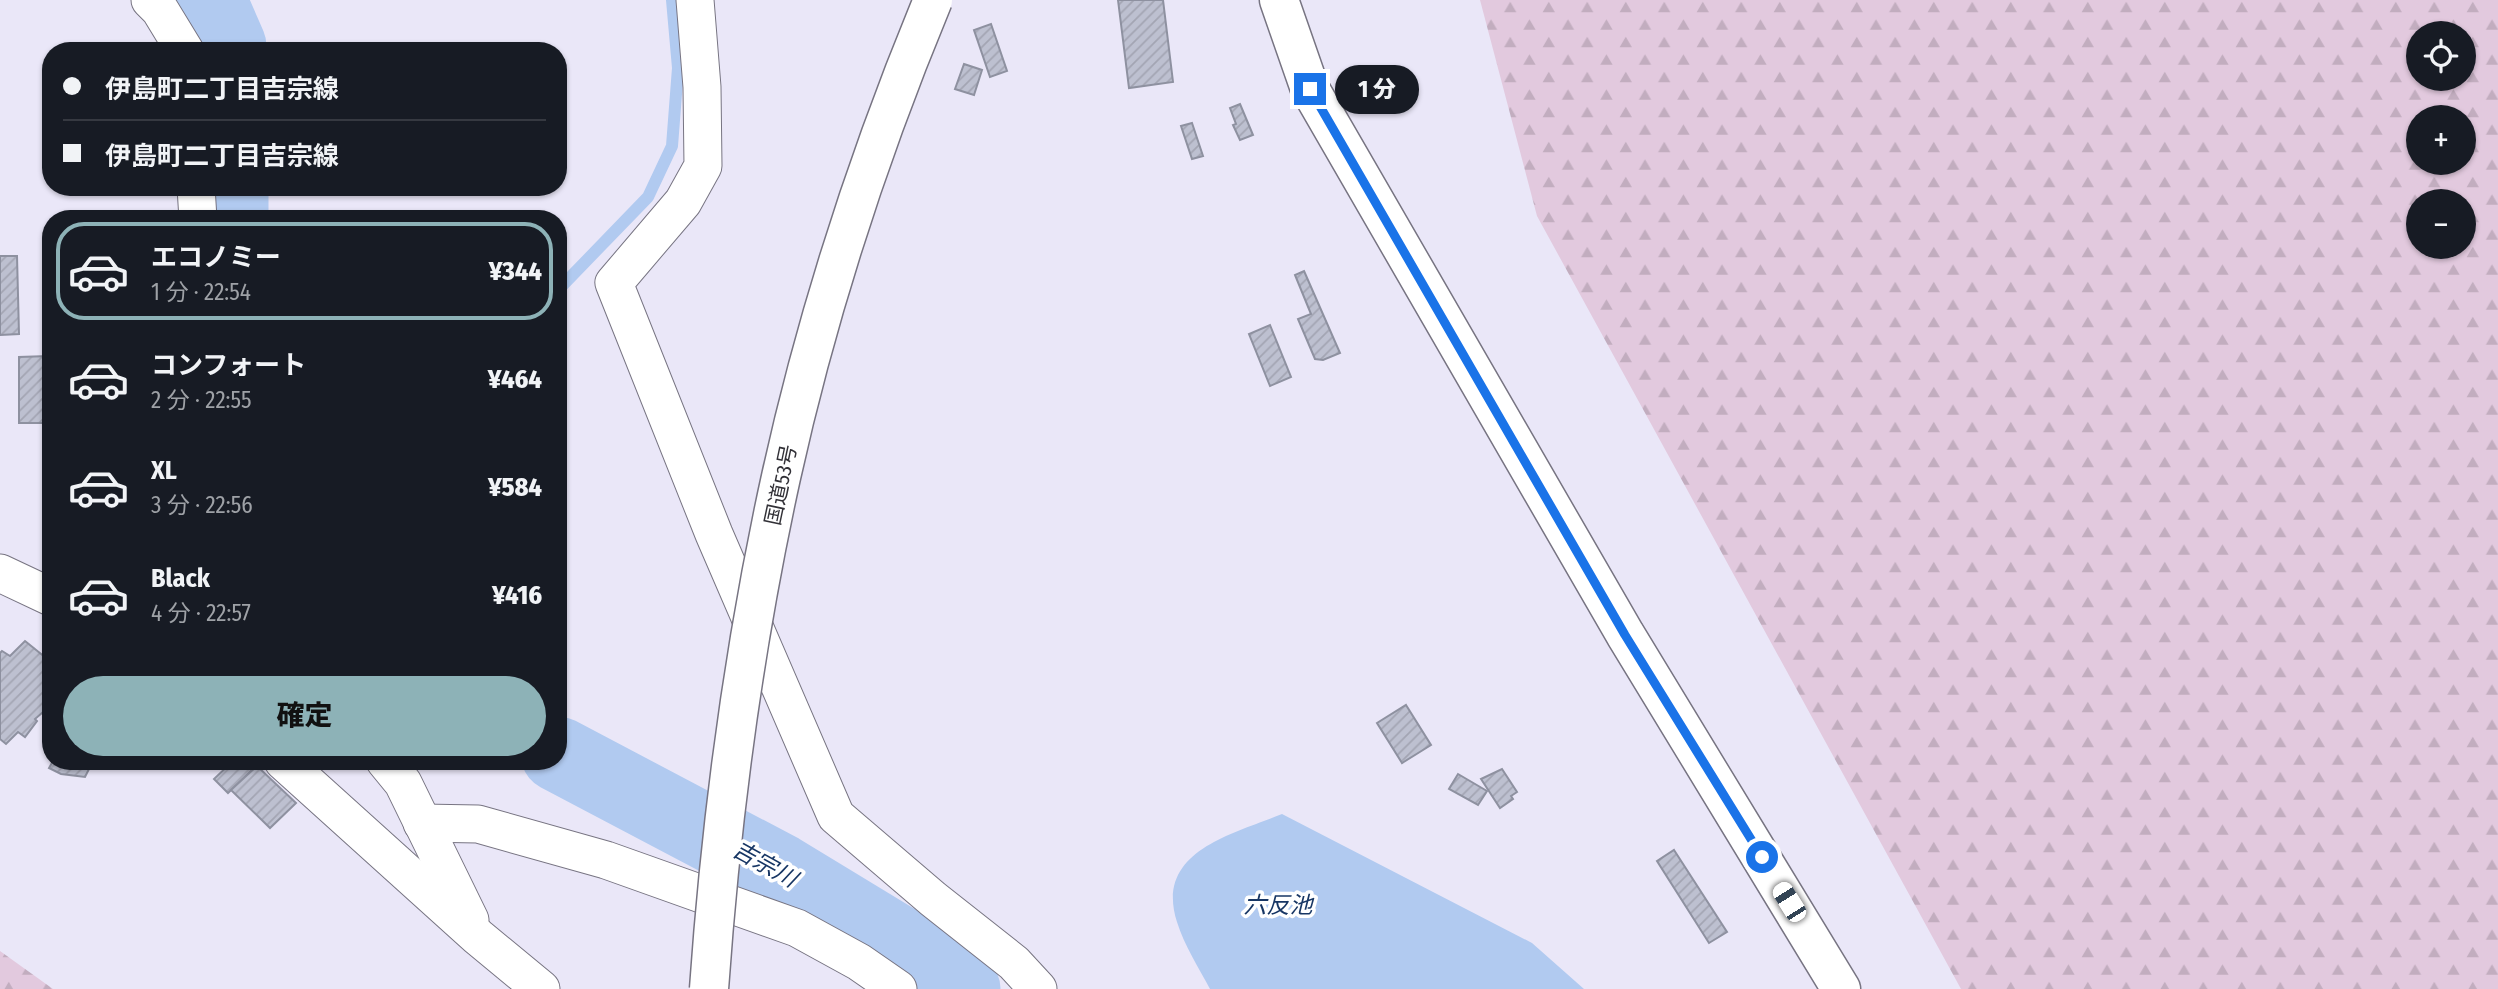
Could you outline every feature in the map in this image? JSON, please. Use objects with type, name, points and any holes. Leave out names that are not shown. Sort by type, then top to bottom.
[{"type":"main road","name":"国道53号","points":[[709,989],[726,812],[749,644],[781,477],[839,257],[900,81],[933,0]]},
{"type":"main road","points":[[1279,0],[1310,89],[1625,635],[1841,989]]},
{"type":"street","points":[[150,0],[160,10],[180,42]]},
{"type":"street","points":[[695,0],[702,87],[703,166],[683,202],[614,284],[714,534],[836,817],[1014,963],[1038,989]]},
{"type":"street","points":[[0,573],[42,593]]},
{"type":"street","points":[[293,770],[478,937],[541,989]]},
{"type":"street","points":[[392,770],[403,783],[478,937]]},
{"type":"street","points":[[422,823],[478,824],[606,860],[797,928],[859,962],[898,989]]},
{"type":"green space","points":[[1480,0],[2498,0],[2498,989],[1961,989],[1537,216]]},
{"type":"green space","points":[[0,951],[53,989],[0,989]]},
{"type":"water","name":"六反池","points":[[1282,814],[1532,943],[1584,989],[1210,989],[1177,922],[1173,898],[1177,878],[1187,862],[1202,849],[1221,838]]},
{"type":"building","points":[[1118,0],[1163,0],[1173,82],[1129,88]]},
{"type":"building","points":[[991,24],[1007,71],[990,77],[974,30]]},
{"type":"building","points":[[964,64],[982,70],[974,95],[955,89]]},
{"type":"building","points":[[1240,104],[1253,135],[1240,140],[1233,125],[1236,124],[1230,108]]},
{"type":"building","points":[[1192,123],[1203,156],[1192,159],[1181,126]]},
{"type":"building","points":[[0,256],[17,256],[19,334],[0,335]]},
{"type":"building","points":[[1304,271],[1340,353],[1323,360],[1315,359],[1298,319],[1311,314],[1295,275]]},
{"type":"building","points":[[1270,325],[1291,377],[1270,386],[1249,334]]},
{"type":"building","points":[[42,356],[42,423],[19,423],[19,357]]},
{"type":"building","points":[[25,641],[42,655],[42,713],[35,719],[37,721],[25,737],[18,732],[6,744],[0,739],[0,653],[2,651],[10,656]]},
{"type":"building","points":[[1406,705],[1431,745],[1402,763],[1377,723]]},
{"type":"building","points":[[1502,769],[1517,792],[1511,796],[1513,799],[1500,808],[1481,779]]},
{"type":"building","points":[[53,770],[88,770],[85,777],[61,774]]},
{"type":"building","points":[[224,770],[252,770],[228,793],[214,779]]},
{"type":"building","points":[[253,770],[261,770],[296,803],[270,828],[231,790]]},
{"type":"building","points":[[1458,774],[1487,791],[1478,805],[1449,789]]},
{"type":"building","points":[[1674,850],[1727,932],[1709,943],[1657,861]]},
{"type":"waterway","name":"吉宗川","points":[[209,0],[227,42]]},
{"type":"waterway","points":[[567,281],[648,197],[672,146],[678,68],[672,0]]},
{"type":"waterway","name":"吉宗川","points":[[231,196],[231,210]]},
{"type":"waterway","name":"吉宗川","points":[[567,759],[780,871],[943,970],[963,989]]},
{"type":"route","points":[[1310,89],[1625,635],[1762,857]]}]
